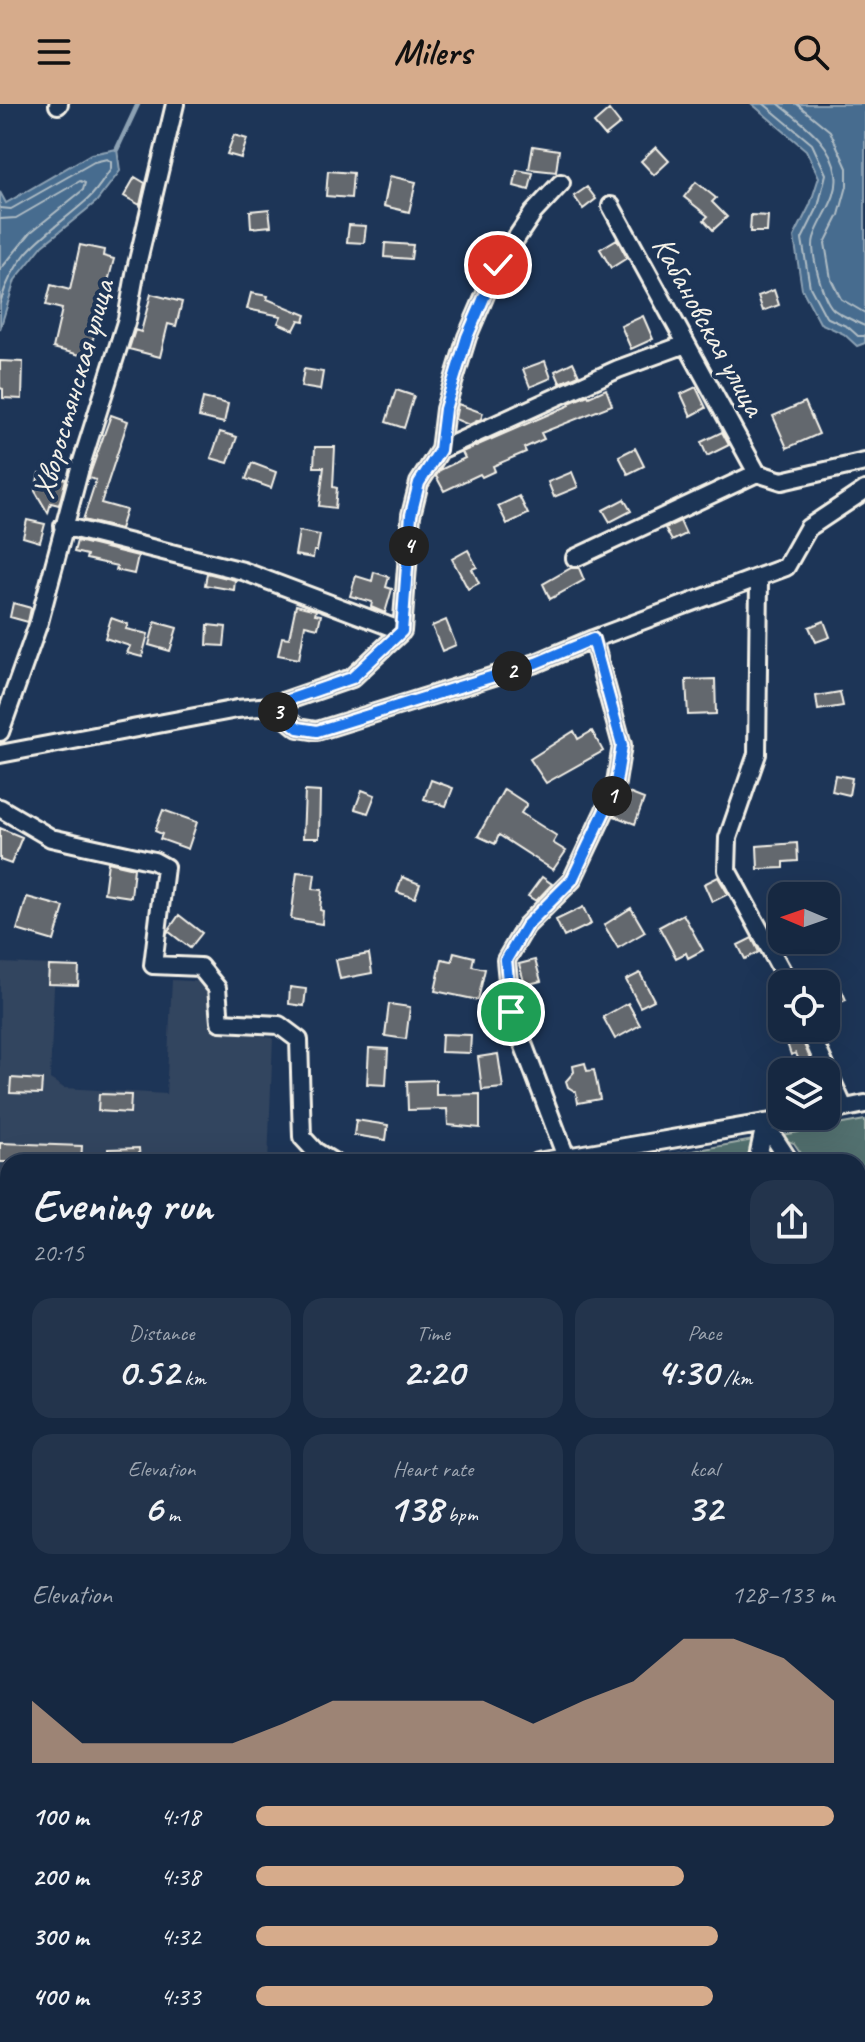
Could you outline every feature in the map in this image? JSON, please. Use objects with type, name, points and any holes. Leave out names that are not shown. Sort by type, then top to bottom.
[{"type":"street","name":"Хворостянская улица","points":[[0,732],[39,622],[63,526],[127,319],[175,104]]},
{"type":"street","points":[[0,754],[237,709],[271,706],[352,678],[402,631],[411,515],[419,483],[440,450],[445,409],[467,337],[498,265],[533,213],[561,183]]},
{"type":"street","name":"Кабановская улица","points":[[611,206],[757,473]]},
{"type":"street","points":[[440,450],[618,369],[686,344]]},
{"type":"street","points":[[575,558],[757,473],[782,481],[865,462]]},
{"type":"street","points":[[271,706],[298,728],[317,731],[536,663],[786,567],[808,528],[865,490]]},
{"type":"street","points":[[63,526],[243,571],[402,631]]},
{"type":"street","points":[[759,579],[757,754],[728,838],[727,870],[781,970]]},
{"type":"street","points":[[565,1154],[511,1012],[506,960],[526,926],[572,880],[615,789],[622,745],[593,639]]},
{"type":"street","points":[[0,808],[51,838],[154,861],[165,867],[153,965],[200,967],[217,988],[220,1022],[279,1025],[299,1040],[302,1137],[320,1154]]},
{"type":"street","points":[[814,1042],[844,1108]]},
{"type":"street","points":[[840,1109],[865,1104]]},
{"type":"street","points":[[584,1154],[768,1123]]},
{"type":"street","points":[[759,1154],[765,1124]]},
{"type":"street","points":[[765,1124],[785,1154]]},
{"type":"shaded area","points":[[0,963],[55,965],[50,1079],[64,1088],[166,1094],[172,980],[209,982],[213,1026],[273,1038],[268,1154],[0,1154]]},
{"type":"green space","points":[[865,1120],[865,1154],[802,1154],[794,1143],[779,1138],[790,1154],[676,1154],[810,1130],[840,1130],[840,1125]]},
{"type":"water","points":[[752,104],[865,104],[865,343],[857,346],[844,334],[820,323],[802,289],[794,237],[810,205],[819,177],[806,150]]},
{"type":"water","points":[[117,149],[120,171],[96,202],[43,245],[15,280],[0,329],[0,192],[6,203],[91,154]]},
{"type":"building","points":[[609,110],[620,124],[605,136],[594,123]]},
{"type":"building","points":[[234,135],[247,139],[241,158],[227,154]]},
{"type":"building","points":[[533,146],[559,150],[556,172],[529,169]]},
{"type":"building","points":[[656,147],[669,161],[654,175],[641,161]]},
{"type":"building","points":[[517,170],[533,173],[529,190],[514,186]]},
{"type":"building","points":[[328,171],[353,173],[351,198],[326,196]]},
{"type":"building","points":[[390,176],[416,182],[409,212],[384,206]]},
{"type":"building","points":[[135,177],[145,183],[140,205],[124,196]]},
{"type":"building","points":[[696,182],[716,198],[712,202],[727,217],[713,230],[704,220],[708,216],[684,197]]},
{"type":"building","points":[[587,187],[596,199],[583,209],[574,196]]},
{"type":"building","points":[[269,209],[271,226],[251,228],[250,211]]},
{"type":"building","points":[[751,215],[768,216],[767,232],[750,232]]},
{"type":"building","points":[[349,225],[366,226],[364,243],[347,242]]},
{"type":"building","points":[[617,239],[627,258],[611,268],[600,249]]},
{"type":"building","points":[[385,243],[413,245],[411,259],[384,257]]},
{"type":"building","points":[[80,245],[104,250],[103,256],[114,259],[90,350],[86,349],[84,356],[53,348],[62,309],[46,305],[51,285],[70,290]]},
{"type":"building","points":[[774,290],[779,305],[763,311],[758,296]]},
{"type":"building","points":[[251,293],[268,296],[267,299],[306,315],[304,321],[299,320],[294,330],[278,323],[281,316],[247,309]]},
{"type":"building","points":[[151,294],[182,302],[176,326],[168,324],[160,357],[129,349],[135,330],[141,332]]},
{"type":"building","points":[[643,316],[653,339],[631,349],[621,326]]},
{"type":"building","points":[[0,361],[23,362],[22,399],[3,398]]},
{"type":"building","points":[[545,361],[551,378],[530,387],[523,369]]},
{"type":"building","points":[[573,362],[579,375],[560,383],[555,371]]},
{"type":"building","points":[[304,369],[323,372],[320,390],[301,387]]},
{"type":"building","points":[[696,387],[706,408],[691,416],[681,394]]},
{"type":"building","points":[[606,389],[612,405],[541,433],[544,439],[524,448],[526,452],[493,466],[495,471],[482,477],[480,474],[444,491],[436,476],[440,470],[465,458],[462,452]]},
{"type":"building","points":[[396,390],[414,396],[404,428],[386,422]]},
{"type":"building","points":[[203,398],[228,404],[224,423],[199,417]]},
{"type":"building","points":[[805,402],[819,434],[787,448],[773,416]]},
{"type":"building","points":[[458,404],[483,413],[481,419],[469,425],[455,419]]},
{"type":"building","points":[[111,415],[128,421],[101,503],[126,510],[120,529],[83,520],[96,480],[89,478]]},
{"type":"building","points":[[220,432],[237,437],[228,463],[211,458]]},
{"type":"building","points":[[722,432],[729,445],[707,456],[701,442]]},
{"type":"building","points":[[315,447],[335,447],[335,508],[319,506],[324,467],[314,467]]},
{"type":"building","points":[[635,448],[644,466],[628,474],[619,456]]},
{"type":"building","points":[[252,463],[276,472],[271,488],[246,479]]},
{"type":"building","points":[[572,472],[578,487],[554,497],[548,482]]},
{"type":"building","points":[[39,473],[66,479],[59,505],[51,503],[48,513],[35,491]]},
{"type":"building","points":[[519,496],[528,514],[507,524],[498,506]]},
{"type":"building","points":[[624,499],[631,511],[610,522],[603,510]]},
{"type":"building","points":[[27,520],[45,524],[40,542],[23,537]]},
{"type":"building","points":[[680,521],[686,534],[672,541],[665,528]]},
{"type":"building","points":[[299,531],[320,535],[313,558],[295,555]]},
{"type":"building","points":[[77,541],[138,556],[134,574],[116,570],[117,566],[86,559],[87,555],[74,552]]},
{"type":"building","points":[[468,550],[477,567],[472,569],[479,583],[468,589],[452,559]]},
{"type":"building","points":[[571,568],[579,568],[584,580],[550,599],[543,584]]},
{"type":"building","points":[[374,572],[389,577],[386,587],[392,589],[385,613],[371,607],[372,602],[350,596],[356,576],[372,581]]},
{"type":"building","points":[[207,573],[235,580],[234,590],[205,585]]},
{"type":"building","points":[[13,603],[31,608],[28,622],[10,617]]},
{"type":"building","points":[[296,605],[316,610],[315,614],[321,615],[318,628],[305,625],[299,659],[278,655],[282,637],[289,638]]},
{"type":"building","points":[[111,618],[128,624],[126,629],[148,634],[142,657],[127,653],[130,646],[105,638]]},
{"type":"building","points":[[446,620],[456,645],[442,651],[432,626]]},
{"type":"building","points":[[824,621],[830,637],[816,642],[809,627]]},
{"type":"building","points":[[155,622],[177,628],[170,651],[149,645]]},
{"type":"building","points":[[208,625],[226,627],[224,646],[207,645]]},
{"type":"building","points":[[715,679],[716,714],[688,715],[686,680]]},
{"type":"building","points":[[840,692],[843,706],[818,710],[816,696]]},
{"type":"building","points":[[574,731],[578,739],[592,731],[603,751],[546,783],[530,759]]},
{"type":"building","points":[[835,775],[852,778],[849,795],[832,791]]},
{"type":"building","points":[[431,780],[453,788],[446,806],[424,799]]},
{"type":"building","points":[[504,789],[527,804],[521,813],[557,836],[553,843],[566,851],[553,870],[499,835],[495,844],[478,836]]},
{"type":"building","points":[[362,790],[375,795],[368,813],[355,809]]},
{"type":"building","points":[[305,791],[320,792],[319,838],[303,838]]},
{"type":"building","points":[[626,792],[644,799],[635,824],[614,816]]},
{"type":"building","points":[[163,810],[197,822],[188,849],[160,839],[162,834],[155,831]]},
{"type":"building","points":[[0,828],[22,837],[11,864],[0,860]]},
{"type":"building","points":[[797,843],[798,861],[784,862],[784,868],[758,869],[757,846]]},
{"type":"building","points":[[108,862],[134,868],[131,897],[104,893]]},
{"type":"building","points":[[297,872],[315,874],[313,889],[322,890],[322,924],[291,919]]},
{"type":"building","points":[[402,877],[420,884],[415,898],[397,892]]},
{"type":"building","points":[[542,877],[552,884],[536,901],[528,896]]},
{"type":"building","points":[[718,877],[728,894],[712,902],[704,884]]},
{"type":"building","points":[[27,897],[64,907],[54,941],[17,930]]},
{"type":"building","points":[[583,907],[591,924],[564,937],[556,920]]},
{"type":"building","points":[[631,908],[645,932],[618,948],[604,925]]},
{"type":"building","points":[[683,914],[703,950],[688,958],[686,953],[676,958],[659,927]]},
{"type":"building","points":[[179,915],[202,933],[190,948],[168,931]]},
{"type":"building","points":[[752,938],[759,952],[745,959],[738,945]]},
{"type":"building","points":[[454,952],[474,957],[472,966],[485,969],[478,1000],[435,991],[442,959],[452,961]]},
{"type":"building","points":[[369,954],[372,973],[340,979],[336,960]]},
{"type":"building","points":[[535,960],[541,981],[525,985],[519,964]]},
{"type":"building","points":[[49,966],[79,967],[78,985],[48,984]]},
{"type":"building","points":[[640,973],[654,1000],[640,1007],[626,980]]},
{"type":"building","points":[[840,986],[846,1000],[840,1002]]},
{"type":"building","points":[[290,987],[306,989],[304,1006],[289,1004]]},
{"type":"building","points":[[628,1003],[640,1025],[615,1039],[603,1017]]},
{"type":"building","points":[[389,1004],[410,1007],[406,1039],[385,1036]]},
{"type":"building","points":[[442,1034],[471,1035],[470,1053],[441,1052]]},
{"type":"building","points":[[787,1042],[803,1042],[810,1058],[798,1058],[796,1053],[791,1055]]},
{"type":"building","points":[[369,1048],[388,1049],[386,1085],[367,1084]]},
{"type":"building","points":[[498,1054],[503,1088],[482,1090],[478,1057]]},
{"type":"building","points":[[585,1063],[587,1071],[594,1070],[600,1099],[578,1103],[576,1092],[568,1087],[566,1081],[574,1072],[573,1066]]},
{"type":"building","points":[[11,1078],[42,1080],[41,1094],[10,1093]]},
{"type":"building","points":[[436,1080],[436,1095],[480,1094],[480,1128],[448,1125],[447,1109],[408,1110],[407,1081]]},
{"type":"building","points":[[99,1094],[131,1095],[130,1113],[98,1111]]},
{"type":"building","points":[[356,1120],[388,1125],[386,1140],[354,1135]]},
{"type":"building","points":[[0,1143],[82,1146],[82,1154],[0,1154]]},
{"type":"building","points":[[139,1148],[139,1154],[108,1154],[108,1149]]},
{"type":"waterway","points":[[117,149],[138,104]]},
{"type":"route","points":[[498,265],[467,337],[445,409],[440,450],[428,464],[419,483],[411,515],[402,631],[352,678],[271,706],[298,728],[317,731],[536,663],[593,639],[622,745],[615,789],[572,880],[526,926],[506,960],[511,1012]]}]
